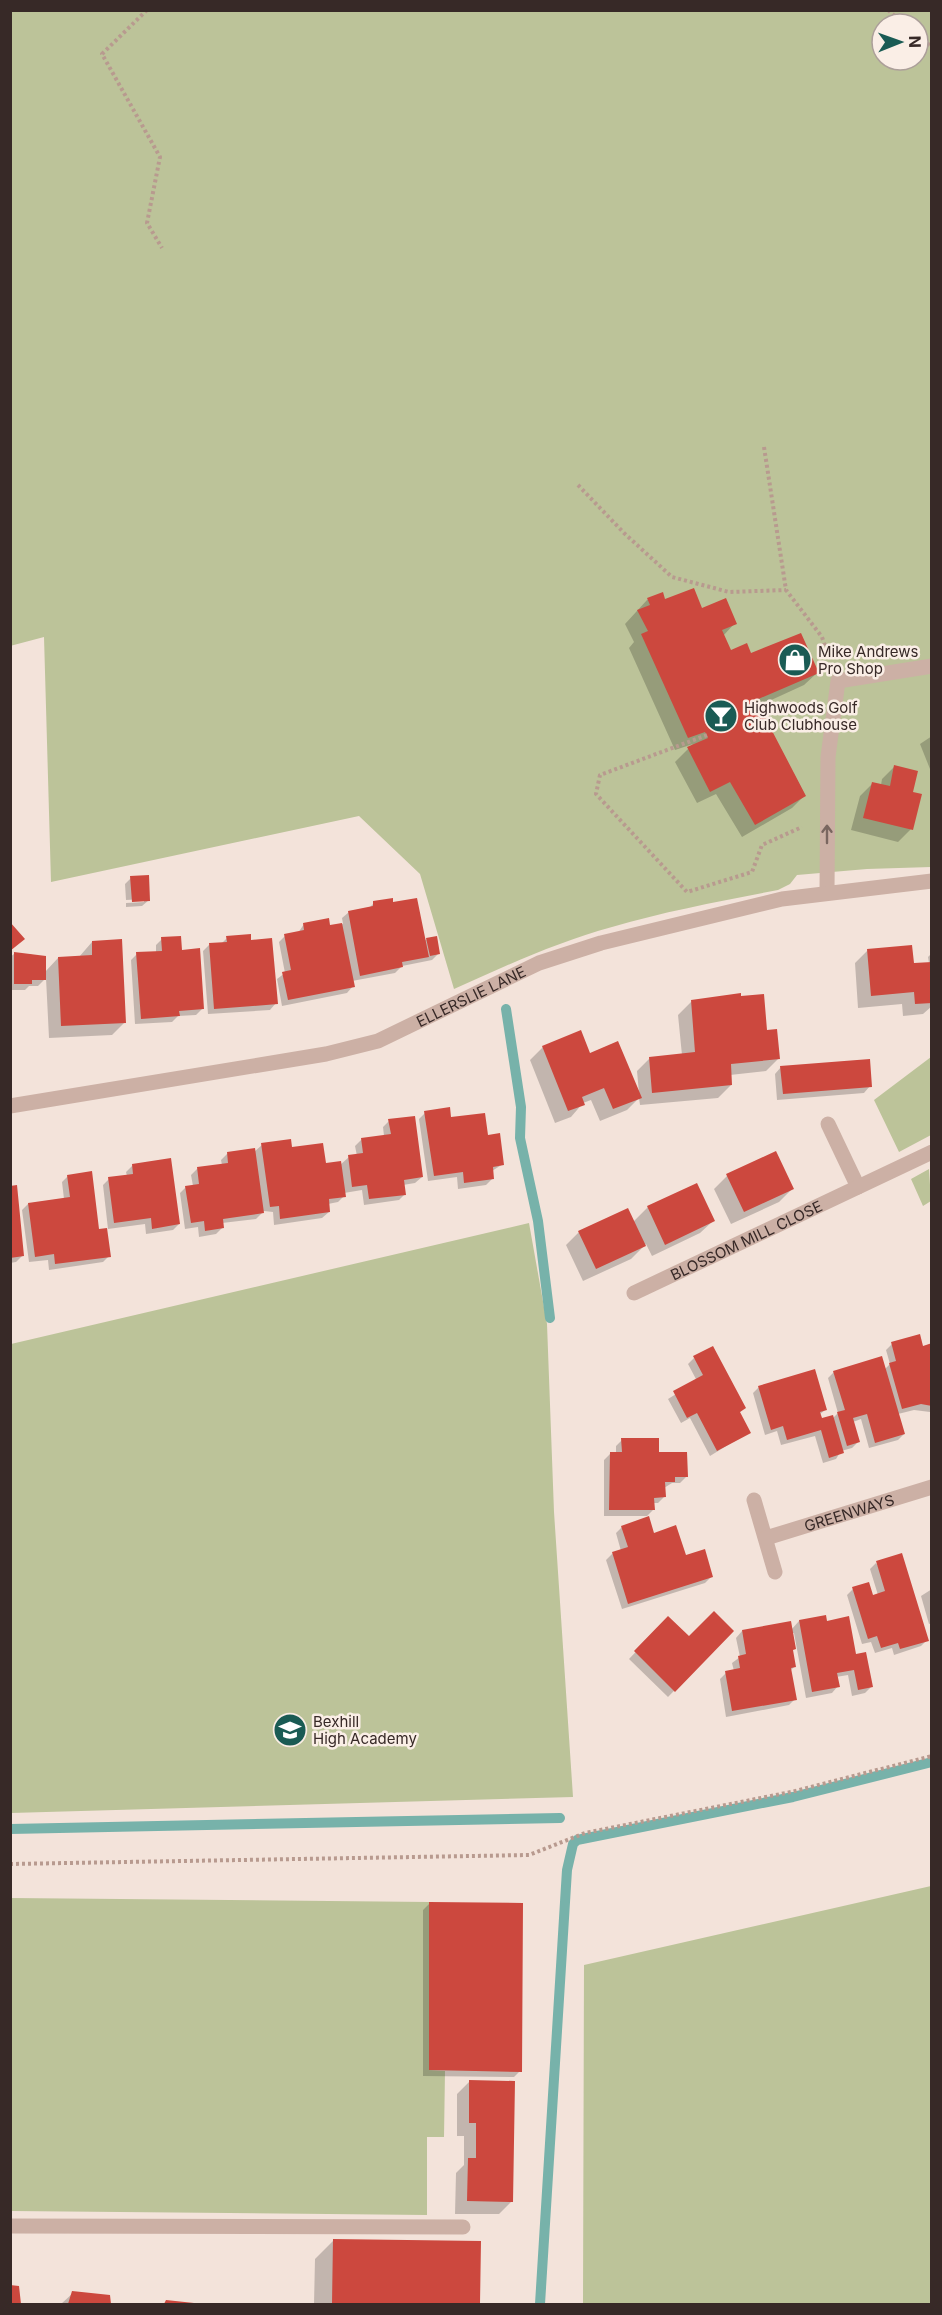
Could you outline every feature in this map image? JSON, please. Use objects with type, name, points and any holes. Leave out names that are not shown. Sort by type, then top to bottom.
[{"type":"street","points":[[827,892],[828,757],[837,681],[932,666]]},
{"type":"street","name":"ELLERSLIE LANE","points":[[10,1106],[326,1054],[378,1041],[539,963],[700,918],[827,892],[932,881]]},
{"type":"street","points":[[828,1124],[858,1187]]},
{"type":"street","name":"BLOSSOM MILL CLOSE","points":[[634,1293],[932,1152]]},
{"type":"street","name":"GREENWAYS","points":[[766,1538],[932,1487]]},
{"type":"street","points":[[754,1500],[776,1572]]},
{"type":"street","points":[[10,2226],[463,2227]]},
{"type":"path","points":[[147,10],[102,54],[160,157],[147,223],[162,248]]},
{"type":"path","points":[[764,447],[786,590],[822,638],[837,681]]},
{"type":"path","points":[[578,485],[624,533],[672,577],[729,592],[786,590]]},
{"type":"path","points":[[707,735],[600,775],[596,794],[687,892],[752,872],[762,845],[827,816]]},
{"type":"path","points":[[10,1864],[529,1854],[585,1833],[791,1792],[932,1756]]},
{"type":"green space","points":[[10,11],[931,11],[931,867],[867,869],[797,875],[790,884],[778,890],[673,911],[592,933],[532,955],[454,989],[420,874],[359,816],[51,882],[44,637],[10,646]]},
{"type":"green space","points":[[931,1057],[931,1135],[899,1152],[874,1100]]},
{"type":"green space","points":[[929,1169],[931,1201],[923,1206],[911,1179]]},
{"type":"green space","points":[[529,1223],[547,1324],[554,1512],[573,1797],[11,1813],[11,1344]]},
{"type":"green space","points":[[931,1886],[931,2304],[583,2304],[584,1965]]},
{"type":"green space","points":[[11,1898],[429,1902],[429,2070],[445,2071],[444,2137],[427,2137],[427,2215],[11,2211]]},
{"type":"building","name":"Highwoods Golf Club Clubhouse","points":[[694,588],[702,608],[726,598],[737,624],[722,630],[731,650],[747,643],[751,653],[801,633],[819,673],[756,700],[806,796],[755,825],[730,782],[710,792],[687,747],[708,738],[705,732],[688,738],[641,634],[648,631],[637,610],[650,605],[647,598],[663,592],[665,599]]},
{"type":"building","points":[[894,765],[918,771],[913,792],[922,794],[913,830],[863,818],[872,782],[890,786]]},
{"type":"building","points":[[149,875],[150,901],[132,902],[130,876]]},
{"type":"building","points":[[393,898],[393,902],[417,898],[429,957],[402,962],[403,967],[360,976],[348,911],[373,906],[373,901]]},
{"type":"building","points":[[329,918],[330,925],[342,923],[355,987],[288,1000],[282,972],[291,970],[284,934],[304,930],[303,923]]},
{"type":"building","points":[[10,922],[25,939],[10,951]]},
{"type":"building","points":[[251,934],[251,940],[272,938],[278,1004],[214,1009],[209,943],[227,942],[226,936]]},
{"type":"building","points":[[181,936],[182,950],[200,948],[204,1009],[179,1011],[180,1016],[141,1019],[136,952],[162,951],[161,937]]},
{"type":"building","points":[[437,936],[440,954],[430,956],[426,938]]},
{"type":"building","points":[[122,939],[126,1023],[61,1026],[58,957],[92,955],[92,941]]},
{"type":"building","points":[[912,945],[914,963],[932,962],[932,1003],[915,1004],[914,992],[871,996],[867,949]]},
{"type":"building","points":[[14,952],[46,956],[46,980],[32,980],[32,984],[14,984]]},
{"type":"building","points":[[741,993],[741,996],[764,994],[767,1030],[777,1029],[780,1059],[731,1064],[732,1085],[652,1093],[649,1057],[695,1052],[691,1000]]},
{"type":"building","points":[[581,1030],[590,1053],[618,1041],[642,1098],[613,1109],[604,1088],[582,1097],[585,1105],[568,1111],[542,1046]]},
{"type":"building","points":[[870,1059],[872,1087],[783,1094],[780,1066]]},
{"type":"building","points":[[450,1107],[451,1117],[485,1113],[488,1135],[500,1133],[504,1165],[493,1167],[494,1179],[464,1183],[463,1172],[434,1176],[424,1111]]},
{"type":"building","points":[[415,1116],[423,1177],[404,1180],[406,1195],[369,1199],[367,1185],[352,1187],[348,1155],[363,1153],[361,1138],[391,1134],[388,1119]]},
{"type":"building","points":[[291,1139],[292,1147],[323,1143],[326,1163],[341,1161],[346,1197],[329,1199],[330,1212],[280,1219],[279,1206],[270,1207],[261,1143]]},
{"type":"building","points":[[255,1148],[264,1213],[223,1219],[224,1228],[205,1231],[204,1221],[191,1223],[185,1186],[199,1184],[197,1167],[228,1163],[227,1152]]},
{"type":"building","points":[[776,1151],[794,1189],[744,1212],[726,1174]]},
{"type":"building","points":[[171,1158],[180,1224],[152,1229],[151,1218],[114,1223],[108,1177],[133,1174],[132,1164]]},
{"type":"building","points":[[92,1171],[99,1229],[107,1228],[111,1257],[55,1264],[54,1254],[35,1257],[28,1203],[70,1197],[67,1175]]},
{"type":"building","points":[[697,1183],[715,1221],[665,1245],[647,1206]]},
{"type":"building","points":[[17,1185],[24,1256],[10,1258],[10,1186]]},
{"type":"building","points":[[628,1208],[646,1246],[596,1269],[578,1231]]},
{"type":"building","points":[[920,1334],[923,1346],[932,1343],[932,1406],[921,1404],[902,1409],[889,1363],[896,1361],[891,1342]]},
{"type":"building","points":[[713,1346],[746,1408],[740,1412],[751,1433],[717,1451],[697,1413],[687,1418],[673,1391],[703,1375],[693,1356]]},
{"type":"building","points":[[882,1356],[905,1434],[875,1443],[867,1414],[853,1418],[860,1442],[847,1446],[837,1412],[845,1410],[833,1371]]},
{"type":"building","points":[[815,1369],[827,1410],[820,1412],[822,1418],[833,1415],[844,1453],[829,1458],[821,1430],[787,1440],[783,1426],[771,1430],[758,1386]]},
{"type":"building","points":[[621,1438],[659,1438],[659,1452],[687,1452],[688,1477],[675,1477],[675,1482],[665,1482],[666,1497],[654,1498],[655,1510],[609,1510],[610,1452],[622,1452]]},
{"type":"building","points":[[649,1516],[654,1533],[676,1525],[686,1555],[705,1549],[713,1577],[628,1604],[612,1552],[628,1547],[621,1526]]},
{"type":"building","points":[[902,1553],[929,1641],[900,1649],[898,1643],[881,1648],[877,1636],[868,1639],[852,1587],[869,1582],[873,1595],[885,1591],[876,1561]]},
{"type":"building","points":[[714,1611],[734,1631],[675,1692],[634,1651],[668,1616],[689,1636]]},
{"type":"building","points":[[826,1615],[827,1621],[849,1616],[856,1654],[866,1652],[873,1687],[858,1690],[854,1670],[837,1673],[840,1687],[812,1692],[799,1620]]},
{"type":"building","points":[[791,1621],[796,1649],[793,1650],[796,1667],[791,1668],[797,1700],[732,1711],[725,1671],[740,1668],[738,1656],[746,1654],[742,1630]]},
{"type":"building","points":[[429,1902],[523,1903],[522,2072],[429,2070]]},
{"type":"building","points":[[469,2080],[515,2081],[513,2202],[467,2201],[468,2158],[476,2158],[476,2123],[469,2123]]},
{"type":"building","points":[[333,2239],[481,2241],[480,2304],[332,2304]]},
{"type":"building","points":[[10,2285],[19,2286],[21,2304],[10,2304]]},
{"type":"building","points":[[72,2291],[110,2295],[111,2304],[68,2304]]},
{"type":"building","points":[[166,2300],[194,2303],[194,2304],[164,2304]]},
{"type":"waterway","points":[[506,1009],[521,1107],[520,1138],[538,1221],[550,1318]]},
{"type":"waterway","points":[[540,2304],[567,1870],[573,1844],[577,1840],[793,1797],[932,1762]]},
{"type":"waterway","points":[[10,1829],[560,1818]]},
{"type":"place","name":"Mike Andrews Pro Shop","points":[[795,660]]},
{"type":"place","name":"Highwoods Golf Club Clubhouse","points":[[721,716]]},
{"type":"place","name":"Bexhill High Academy","points":[[290,1730]]}]
